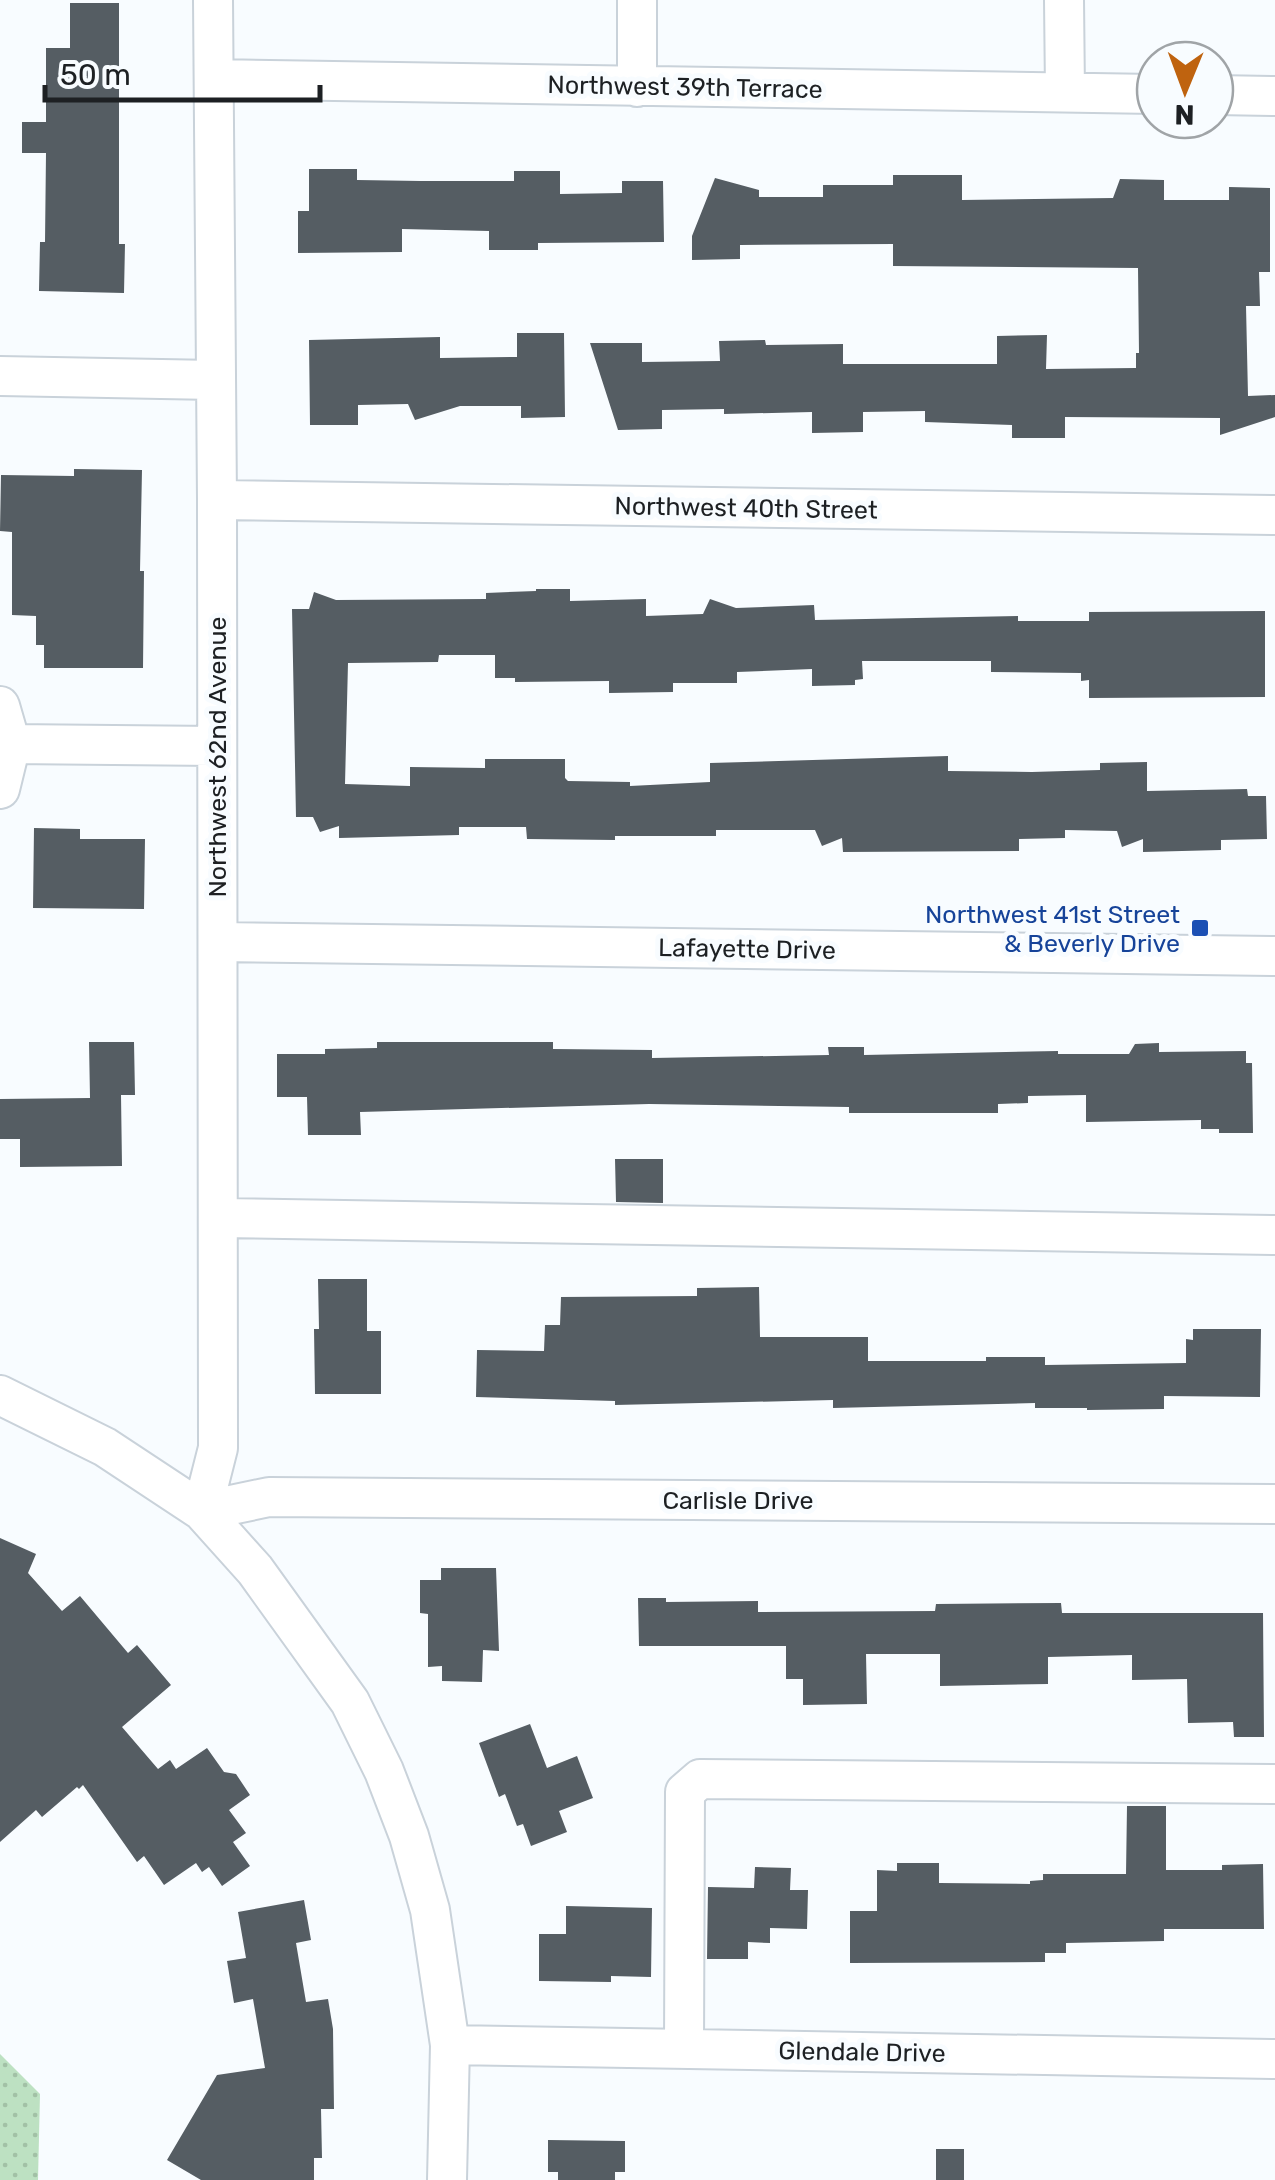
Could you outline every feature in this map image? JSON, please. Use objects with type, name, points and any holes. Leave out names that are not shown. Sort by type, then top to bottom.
[{"type":"street","name":"Northwest 62nd Avenue","points":[[202,1512],[218,1448],[220,1218],[212,0]]},
{"type":"street","points":[[637,88],[638,0]]},
{"type":"street","points":[[1064,0],[1064,92]]},
{"type":"street","name":"Northwest 39th Terrace","points":[[214,80],[1135,94]]},
{"type":"street","points":[[1235,95],[1275,96]]},
{"type":"street","points":[[0,376],[215,380]]},
{"type":"street","name":"Northwest 40th Street","points":[[217,500],[1275,515]]},
{"type":"street","points":[[0,706],[12,744],[0,789]]},
{"type":"street","points":[[12,744],[216,746]]},
{"type":"street","name":"Lafayette Drive","points":[[218,942],[1275,956]]},
{"type":"street","points":[[220,1218],[1275,1235]]},
{"type":"street","points":[[0,1396],[104,1447],[202,1512],[255,1570],[350,1702],[384,1771],[430,1910],[450,2044],[447,2180]]},
{"type":"street","name":"Carlisle Drive","points":[[202,1512],[269,1497],[1275,1504]]},
{"type":"street","points":[[684,2048],[686,1792],[700,1779],[1275,1784]]},
{"type":"street","name":"Glendale Drive","points":[[450,2044],[1275,2059]]},
{"type":"green space","points":[[0,2054],[40,2094],[38,2180],[0,2180]]},
{"type":"building","points":[[70,3],[119,3],[119,244],[125,244],[124,293],[39,291],[40,242],[45,242],[46,153],[22,153],[22,122],[46,122],[46,48],[70,48]]},
{"type":"building","points":[[309,169],[357,169],[357,180],[421,181],[514,181],[514,171],[560,171],[560,194],[622,193],[622,181],[663,181],[664,242],[538,243],[538,250],[489,250],[489,231],[402,229],[402,252],[298,253],[298,211],[309,211]]},
{"type":"building","points":[[893,175],[962,175],[962,200],[1113,198],[1120,179],[1164,180],[1164,200],[1229,200],[1229,187],[1270,188],[1270,272],[1259,272],[1260,306],[1246,306],[1248,396],[1275,395],[1275,417],[1220,435],[1220,418],[1065,417],[1065,438],[1012,438],[1012,425],[925,422],[925,411],[863,412],[863,432],[812,433],[812,412],[724,414],[724,409],[662,410],[662,429],[618,430],[590,343],[642,343],[642,362],[720,361],[719,341],[765,340],[766,345],[843,344],[843,364],[997,364],[997,336],[1047,335],[1046,369],[1136,368],[1138,268],[893,266],[893,244],[740,245],[740,259],[692,260],[692,236],[715,178],[759,190],[759,197],[823,197],[823,185],[893,185]]},
{"type":"building","points":[[517,333],[564,333],[565,417],[521,418],[521,406],[460,406],[415,420],[408,404],[358,405],[358,425],[310,425],[309,340],[440,337],[440,358],[517,357]]},
{"type":"building","points":[[74,469],[142,470],[143,668],[44,668],[44,645],[36,645],[36,616],[12,615],[12,532],[0,531],[1,475],[74,476]]},
{"type":"building","points":[[570,589],[570,601],[646,599],[646,616],[703,614],[710,599],[736,608],[814,605],[815,620],[1018,616],[1018,621],[1089,621],[1089,612],[1265,611],[1265,697],[1089,698],[1089,680],[1081,681],[1081,673],[991,672],[991,661],[862,661],[863,679],[855,680],[855,685],[812,686],[812,669],[737,672],[737,683],[673,683],[673,692],[609,693],[609,681],[515,682],[515,678],[495,678],[495,655],[439,655],[438,662],[348,663],[345,784],[410,786],[410,767],[485,768],[485,759],[565,759],[568,781],[630,782],[630,786],[710,782],[710,763],[948,756],[948,771],[1032,772],[1100,770],[1100,763],[1147,762],[1147,791],[1247,789],[1248,796],[1266,796],[1267,839],[1221,840],[1221,850],[1143,852],[1143,839],[1122,847],[1117,831],[1065,830],[1065,838],[1019,839],[1019,851],[843,852],[842,838],[822,846],[815,830],[716,830],[716,836],[615,836],[615,840],[527,839],[526,827],[459,827],[459,835],[339,838],[339,826],[320,832],[313,817],[296,817],[292,609],[309,609],[314,592],[336,600],[486,599],[486,593]]},
{"type":"building","points":[[34,828],[80,829],[80,839],[145,839],[144,909],[33,908]]},
{"type":"building","points":[[89,1042],[134,1042],[135,1095],[121,1095],[122,1166],[20,1167],[20,1139],[0,1139],[0,1099],[90,1098]]},
{"type":"building","points":[[377,1042],[553,1042],[553,1049],[652,1050],[652,1058],[829,1055],[828,1047],[864,1047],[864,1055],[1058,1051],[1129,1054],[1135,1044],[1159,1043],[1159,1052],[1246,1051],[1246,1063],[1252,1063],[1253,1133],[1201,1129],[1201,1120],[1086,1122],[1086,1095],[1028,1096],[1028,1103],[998,1104],[998,1113],[849,1113],[849,1107],[649,1104],[360,1112],[361,1135],[308,1135],[307,1097],[277,1097],[277,1054],[377,1048]]},
{"type":"building","points":[[615,1159],[663,1159],[663,1203],[616,1202]]},
{"type":"building","points":[[318,1279],[367,1279],[367,1331],[381,1331],[381,1394],[315,1394]]},
{"type":"building","points":[[759,1287],[760,1337],[868,1337],[868,1361],[1045,1357],[1045,1365],[1186,1363],[1186,1339],[1193,1340],[1193,1329],[1261,1329],[1260,1397],[1164,1396],[1164,1409],[1087,1410],[1035,1408],[1035,1403],[833,1408],[833,1400],[615,1405],[615,1401],[476,1397],[477,1350],[544,1351],[545,1325],[560,1325],[561,1297],[697,1296],[697,1288]]},
{"type":"building","points":[[0,1538],[36,1554],[28,1573],[62,1611],[80,1596],[128,1653],[137,1645],[171,1685],[122,1727],[158,1769],[170,1760],[176,1769],[207,1748],[224,1772],[236,1774],[250,1795],[229,1810],[246,1833],[233,1842],[250,1866],[222,1886],[209,1867],[202,1872],[196,1863],[164,1885],[144,1856],[137,1862],[83,1785],[42,1817],[36,1810],[0,1842]]},
{"type":"building","points":[[441,1568],[496,1568],[499,1651],[483,1650],[482,1682],[442,1681],[442,1666],[428,1667],[428,1614],[420,1613],[420,1580],[441,1580]]},
{"type":"building","points":[[638,1598],[666,1598],[666,1602],[758,1601],[758,1612],[935,1611],[936,1604],[1061,1603],[1062,1613],[1263,1613],[1264,1737],[1234,1737],[1233,1722],[1188,1723],[1187,1679],[1132,1680],[1132,1655],[1048,1657],[1048,1684],[940,1686],[940,1654],[866,1654],[867,1704],[803,1705],[803,1679],[786,1679],[786,1646],[639,1646]]},
{"type":"building","points":[[530,1724],[547,1768],[577,1756],[593,1798],[559,1811],[567,1832],[531,1846],[523,1824],[517,1826],[505,1794],[499,1797],[479,1743]]},
{"type":"building","points":[[1127,1806],[1166,1806],[1166,1870],[1222,1870],[1222,1865],[1263,1864],[1264,1929],[1164,1929],[1164,1941],[1066,1943],[1066,1953],[1045,1953],[1045,1962],[850,1963],[850,1911],[877,1911],[877,1870],[897,1871],[897,1863],[939,1863],[939,1883],[1030,1884],[1043,1880],[1043,1874],[1126,1874]]},
{"type":"building","points":[[755,1867],[791,1868],[790,1890],[808,1890],[807,1929],[770,1928],[770,1943],[748,1942],[748,1959],[707,1959],[708,1887],[754,1888]]},
{"type":"building","points":[[304,1900],[311,1940],[296,1943],[306,2002],[328,1999],[333,2029],[334,2109],[321,2109],[322,2158],[314,2158],[314,2180],[201,2180],[167,2160],[217,2075],[265,2068],[253,1999],[234,2003],[227,1961],[246,1958],[238,1912]]},
{"type":"building","points":[[566,1906],[652,1908],[651,1977],[611,1976],[611,1982],[539,1981],[539,1934],[566,1934]]},
{"type":"building","points":[[548,2140],[625,2141],[625,2172],[615,2172],[615,2180],[558,2180],[558,2172],[548,2172]]},
{"type":"building","points":[[936,2149],[964,2149],[964,2180],[936,2180]]},
{"type":"place","name":"Northwest 41st Street & Beverly Drive","points":[[1200,928]]}]
